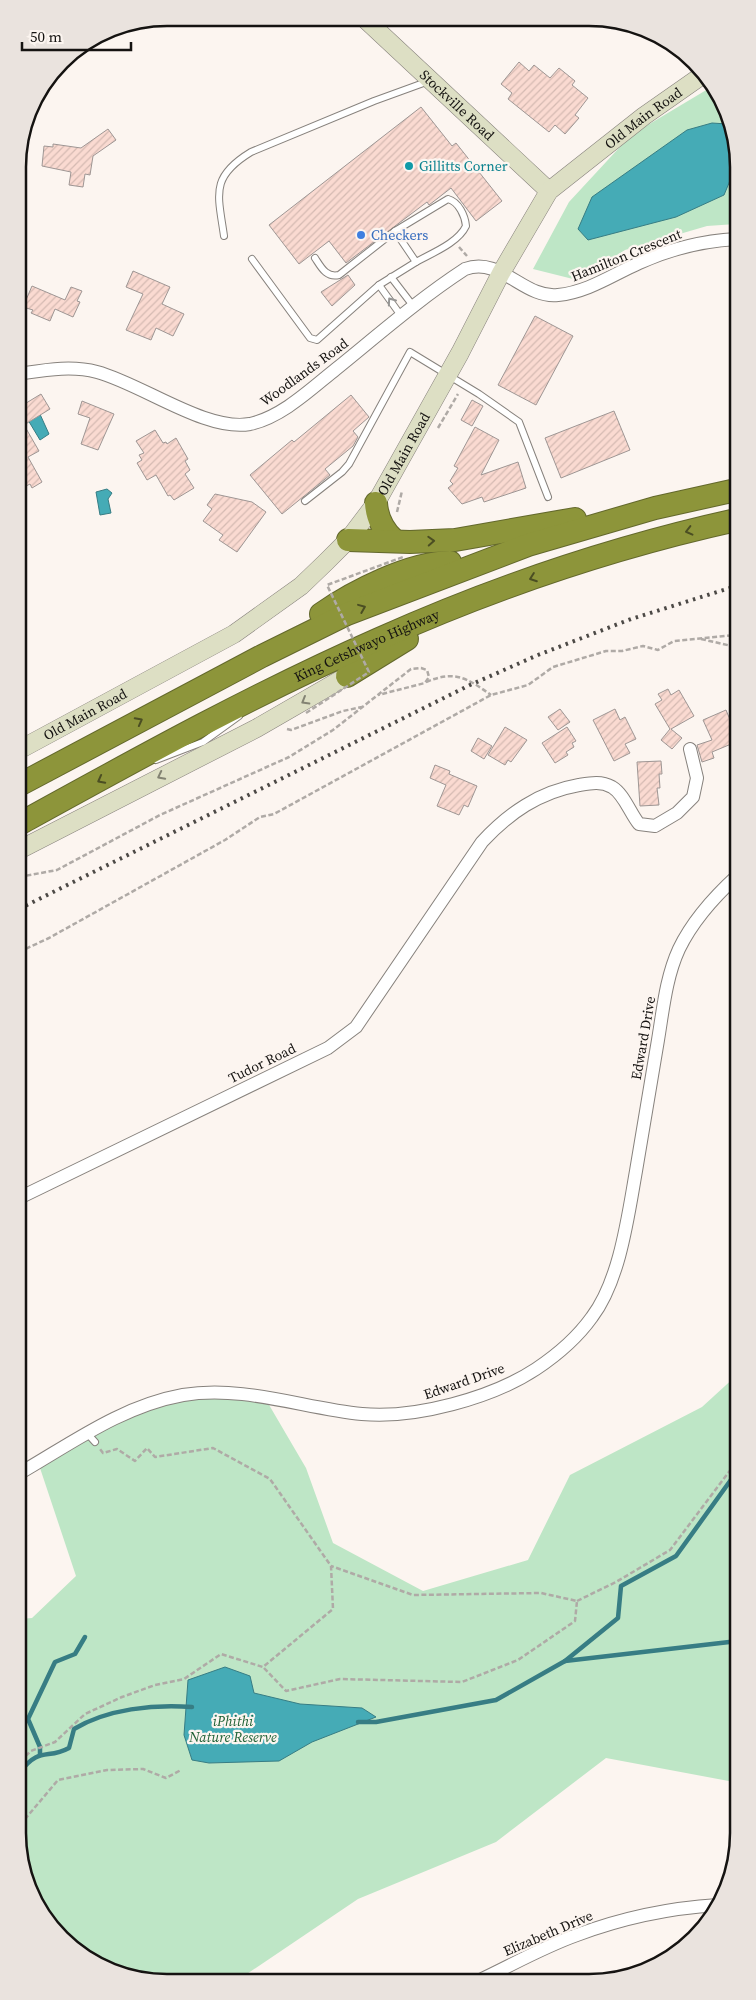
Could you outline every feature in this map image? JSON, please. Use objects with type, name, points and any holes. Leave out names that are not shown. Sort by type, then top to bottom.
[{"type":"highway","points":[[348,540],[455,540],[655,508],[730,491]]},
{"type":"highway","points":[[376,503],[377,512],[384,531],[403,539]]},
{"type":"highway","points":[[27,782],[282,646],[347,614],[528,545],[655,508]]},
{"type":"highway","name":"King Cetshwayo Highway","points":[[27,820],[257,698],[379,638],[468,601],[642,544],[730,522]]},
{"type":"highway","points":[[347,676],[468,601]]},
{"type":"street","name":"Stockville Road","points":[[373,26],[549,190]]},
{"type":"street","name":"Old Main Road","points":[[27,746],[234,634],[301,586],[348,540],[376,503],[448,375],[501,273],[549,190],[644,116],[698,78]]},
{"type":"street","name":"Hamilton Crescent","points":[[501,273],[537,291],[555,296],[594,286],[652,258],[687,246],[713,240],[730,240]]},
{"type":"street","points":[[472,267],[483,265],[501,273]]},
{"type":"street","name":"Woodlands Road","points":[[27,373],[58,368],[96,372],[132,384],[209,420],[223,424],[240,425],[275,415],[457,274],[472,267]]},
{"type":"street","points":[[27,846],[256,728],[347,676]]},
{"type":"street","name":"Tudor Road","points":[[26,1194],[328,1048],[356,1027],[482,842],[502,820],[528,802],[563,788],[599,782],[613,788],[621,796],[639,824],[655,826],[677,813],[693,797],[697,778],[690,749]]},
{"type":"street","name":"Edward Drive","points":[[26,1469],[86,1432],[148,1404],[184,1395],[225,1392],[362,1414],[390,1415],[416,1412],[446,1406],[494,1389],[535,1370],[573,1341],[594,1316],[611,1279],[626,1222],[666,992],[678,951],[692,926],[730,884]]},
{"type":"street","name":"Elizabeth Drive","points":[[493,1974],[575,1935],[609,1924],[656,1913],[709,1906]]},
{"type":"lane","points":[[224,236],[218,195],[219,184],[222,178],[241,158],[251,152],[374,101],[433,80]]},
{"type":"lane","points":[[252,259],[314,339],[317,340],[380,285],[452,241],[466,226],[458,205],[448,199],[395,231],[339,275],[332,277],[315,258]]},
{"type":"lane","points":[[395,231],[416,262]]},
{"type":"lane","points":[[391,277],[414,307]]},
{"type":"lane","points":[[380,285],[402,317]]},
{"type":"lane","points":[[305,501],[342,472],[349,464],[410,352],[519,422],[548,497]]},
{"type":"lane","points":[[86,1432],[95,1442]]},
{"type":"path","points":[[452,241],[464,251],[472,267]]},
{"type":"path","points":[[434,435],[464,385]]},
{"type":"path","points":[[298,718],[369,672],[326,585],[403,539],[402,491],[406,483]]},
{"type":"path","points":[[27,948],[217,844],[260,817],[274,814],[491,695],[528,685],[553,667],[606,651],[643,646],[658,650],[674,641],[730,636]]},
{"type":"path","points":[[698,639],[730,646]]},
{"type":"path","points":[[27,876],[57,870],[168,810],[271,766],[333,730],[411,669],[421,668],[427,670],[429,677],[425,683]]},
{"type":"path","points":[[378,695],[425,683],[441,676],[464,677],[491,695]]},
{"type":"path","points":[[282,726],[291,730],[343,710],[363,707]]},
{"type":"path","points":[[95,1442],[103,1452],[117,1449],[135,1461],[147,1448],[155,1457],[213,1448],[270,1479],[331,1566],[333,1609],[264,1667]]},
{"type":"path","points":[[331,1566],[413,1595],[541,1593],[577,1601],[616,1582],[670,1550],[729,1472]]},
{"type":"path","points":[[26,1756],[31,1751],[55,1742],[85,1714],[122,1697],[155,1685],[184,1679],[221,1654],[264,1667],[286,1691],[340,1679],[462,1682],[518,1660],[575,1621],[577,1601]]},
{"type":"path","points":[[26,1818],[58,1780],[107,1770],[143,1769],[166,1778],[181,1770]]},
{"type":"green space","points":[[706,90],[722,122],[729,149],[730,224],[707,226],[625,250],[577,280],[533,269],[569,202],[631,135]]},
{"type":"green space","name":"iPhithi Nature Reserve","points":[[729,1382],[729,1781],[606,1758],[496,1842],[358,1899],[247,1974],[167,1974],[140,1971],[122,1966],[97,1955],[81,1945],[55,1919],[37,1887],[27,1851],[26,1618],[32,1618],[76,1576],[38,1462],[148,1404],[197,1399],[265,1398],[306,1468],[333,1543],[423,1591],[528,1560],[570,1475],[702,1407]]},
{"type":"water","points":[[712,123],[723,124],[729,149],[730,167],[730,181],[724,195],[676,217],[588,240],[578,229],[592,197],[687,130]]},
{"type":"water","points":[[39,412],[49,434],[40,440],[28,420]]},
{"type":"water","points":[[107,489],[112,493],[108,499],[111,513],[100,515],[96,492]]},
{"type":"water","points":[[225,1667],[250,1676],[254,1693],[300,1704],[362,1708],[376,1717],[312,1742],[279,1761],[209,1763],[192,1760],[184,1735],[188,1680]]},
{"type":"building","points":[[519,62],[529,71],[534,65],[550,78],[559,68],[575,81],[572,85],[588,98],[575,115],[579,118],[565,134],[555,125],[549,132],[508,99],[512,93],[501,84]]},
{"type":"building","name":"Gillitts Corner","points":[[421,107],[452,146],[456,143],[502,201],[476,221],[451,188],[429,205],[427,202],[346,263],[329,241],[299,264],[269,225]]},
{"type":"building","points":[[108,129],[116,140],[93,156],[90,175],[85,174],[83,187],[69,185],[71,172],[42,166],[44,146],[53,147],[53,144],[81,148]]},
{"type":"building","points":[[133,271],[170,287],[162,304],[184,314],[173,336],[156,328],[151,340],[126,330],[143,294],[126,287]]},
{"type":"building","points":[[348,275],[355,285],[332,306],[321,292]]},
{"type":"building","points":[[32,286],[65,300],[71,287],[82,291],[77,301],[80,302],[73,317],[55,309],[50,321],[31,313],[33,310],[27,308],[27,298]]},
{"type":"building","points":[[535,316],[573,336],[536,405],[498,385]]},
{"type":"building","points":[[41,394],[50,409],[27,423],[27,403]]},
{"type":"building","points":[[351,395],[369,417],[353,431],[358,437],[353,446],[325,469],[330,475],[282,514],[250,475]]},
{"type":"building","points":[[472,400],[483,406],[472,426],[461,420]]},
{"type":"building","points":[[82,401],[114,414],[98,450],[81,444],[90,418],[78,414]]},
{"type":"building","points":[[614,411],[630,450],[561,478],[545,438]]},
{"type":"building","points":[[475,427],[499,440],[481,475],[518,462],[526,488],[484,502],[482,497],[462,504],[448,488],[453,484],[450,481],[458,468],[454,466]]},
{"type":"building","points":[[27,430],[39,451],[28,457],[42,482],[32,488],[30,484],[27,486]]},
{"type":"building","points":[[155,430],[163,443],[166,442],[167,444],[176,438],[188,459],[185,461],[190,470],[185,474],[194,488],[174,500],[170,495],[168,496],[156,475],[147,480],[137,463],[142,460],[139,455],[144,453],[136,441]]},
{"type":"building","points":[[215,494],[252,502],[266,512],[237,552],[219,540],[223,535],[203,521],[212,509],[207,505]]},
{"type":"building","points":[[668,689],[671,695],[679,690],[694,716],[671,729],[682,738],[672,749],[661,740],[670,729],[655,704],[662,700],[658,694]]},
{"type":"building","points":[[560,709],[570,722],[558,730],[548,717]]},
{"type":"building","points":[[615,709],[620,720],[625,717],[636,739],[625,744],[630,753],[614,761],[593,720]]},
{"type":"building","points":[[726,710],[730,719],[730,745],[712,752],[714,758],[702,762],[697,745],[712,740],[703,720]]},
{"type":"building","points":[[505,727],[527,740],[511,762],[508,760],[505,765],[488,755]]},
{"type":"building","points":[[567,727],[576,741],[572,743],[574,747],[566,752],[568,755],[555,763],[542,743]]},
{"type":"building","points":[[478,738],[492,746],[484,759],[471,751]]},
{"type":"building","points":[[661,761],[662,774],[659,774],[660,788],[657,788],[659,805],[640,806],[637,762]]},
{"type":"building","points":[[435,765],[450,771],[449,774],[477,786],[468,807],[464,805],[459,815],[437,806],[446,785],[430,778]]},
{"type":"waterway","points":[[565,1661],[618,1618],[621,1586],[676,1556],[729,1482]]},
{"type":"waterway","points":[[40,1755],[40,1747],[28,1719],[55,1662],[75,1654],[85,1637]]},
{"type":"waterway","points":[[358,1722],[376,1722],[496,1700],[565,1661],[729,1642]]},
{"type":"waterway","points":[[26,1765],[38,1756],[69,1748],[74,1729],[101,1717],[116,1712],[147,1707],[192,1707]]},
{"type":"railway","points":[[27,905],[470,685],[538,655],[631,619],[730,588]]},
{"type":"place","name":"Gillitts Corner","points":[[409,166]]},
{"type":"place","name":"Checkers","points":[[361,235]]}]
